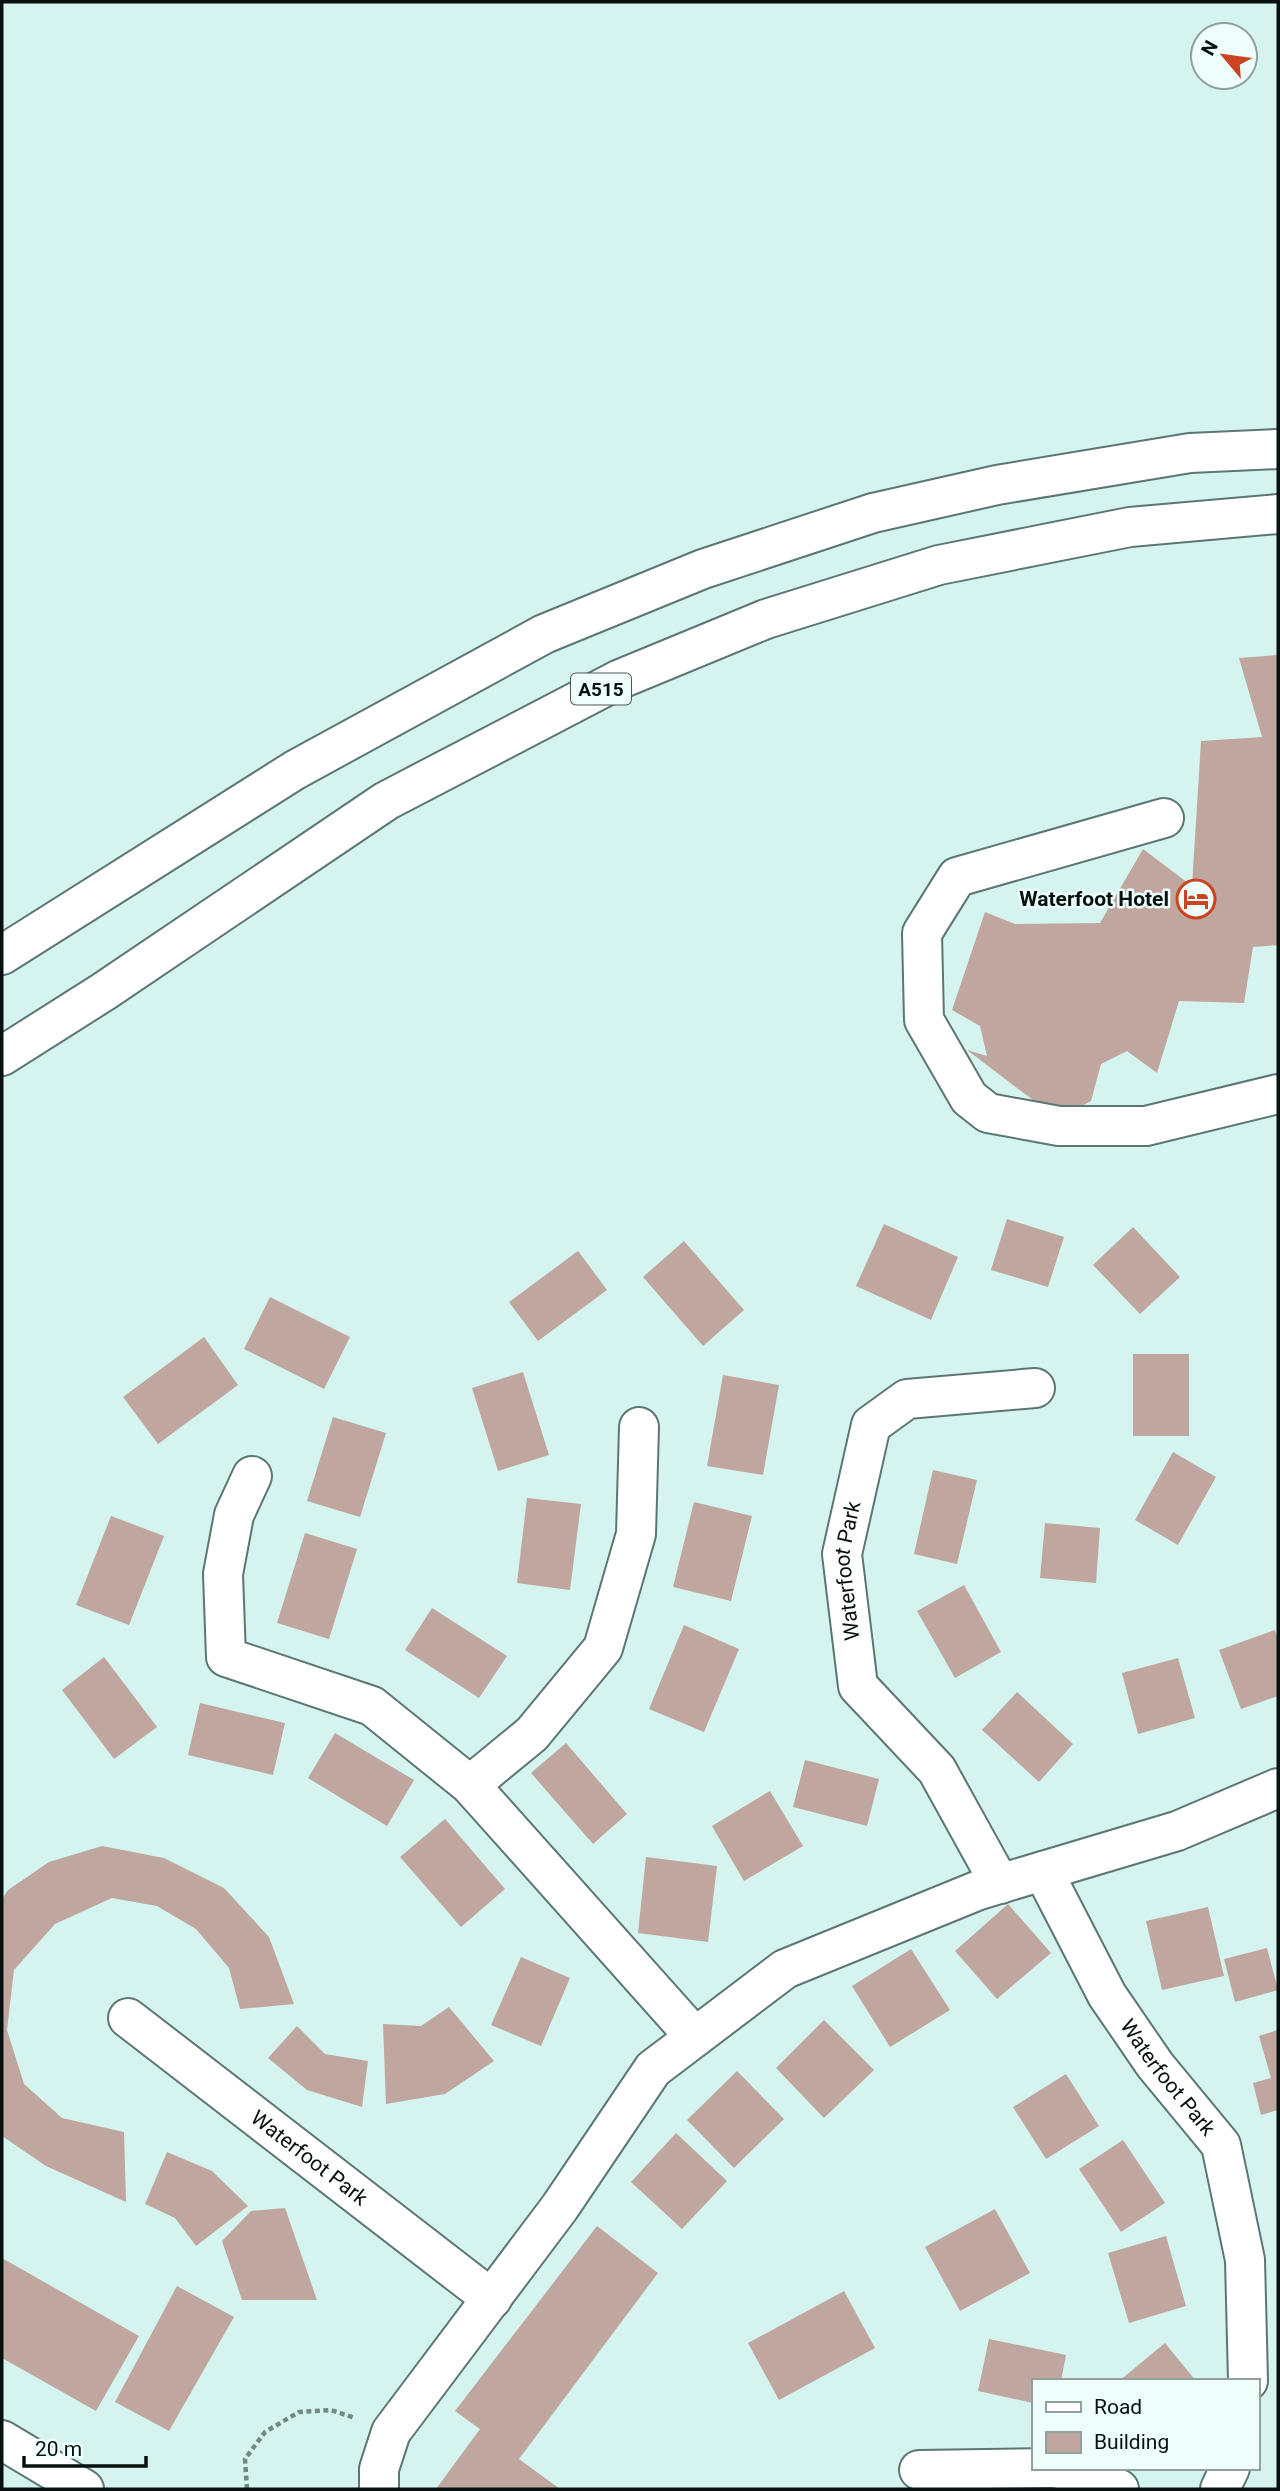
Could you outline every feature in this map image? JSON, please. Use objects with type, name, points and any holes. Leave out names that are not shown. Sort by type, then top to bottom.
[{"type":"main road","points":[[2,955],[295,770],[544,634],[703,569],[873,513],[996,485],[1191,453],[1278,450]]},
{"type":"main road","name":"A515","points":[[2,1056],[103,992],[386,801],[618,680],[766,618],[939,565],[1130,527],[1278,514]]},
{"type":"main road","points":[[1164,818],[957,877],[922,933],[923,1020],[969,1098],[988,1113],[1059,1126],[1146,1126],[1278,1094]]},
{"type":"main road","name":"Waterfoot Park","points":[[1000,1884],[937,1770],[858,1686],[842,1554],[871,1425],[907,1399],[1035,1388]]},
{"type":"main road","points":[[470,1785],[532,1734],[603,1648],[636,1534],[639,1427]]},
{"type":"main road","points":[[253,1476],[234,1514],[223,1574],[226,1657],[372,1706],[470,1785],[695,2038]]},
{"type":"main road","points":[[379,2489],[379,2469],[391,2432],[560,2207],[653,2069],[785,1969],[1000,1884],[1177,1831],[1278,1788]]},
{"type":"main road","name":"Waterfoot Park","points":[[1043,1871],[1108,1995],[1155,2065],[1221,2145],[1245,2260],[1248,2379]]},
{"type":"main road","name":"Waterfoot Park","points":[[128,2018],[492,2299]]},
{"type":"main road","points":[[2,2440],[84,2489]]},
{"type":"main road","points":[[919,2470],[1032,2468]]},
{"type":"main road","points":[[1062,2470],[1118,2489]]},
{"type":"main road","points":[[1220,2489],[1229,2470]]},
{"type":"path","points":[[247,2489],[245,2459],[265,2432],[299,2413],[331,2410],[391,2432]]},
{"type":"building","name":"Waterfoot Hotel","points":[[1278,655],[1278,945],[1253,947],[1244,1003],[1179,1001],[1157,1073],[1127,1051],[1101,1064],[1091,1101],[1058,1119],[967,1050],[987,1056],[980,1026],[952,1010],[985,912],[1015,924],[1100,923],[1143,849],[1192,886],[1201,741],[1262,737],[1239,658]]},
{"type":"building","points":[[1007,1219],[1064,1237],[1048,1287],[991,1270]]},
{"type":"building","points":[[884,1224],[958,1257],[931,1320],[856,1286]]},
{"type":"building","points":[[1133,1227],[1180,1277],[1140,1314],[1093,1265]]},
{"type":"building","points":[[684,1241],[744,1310],[703,1346],[643,1277]]},
{"type":"building","points":[[578,1251],[607,1290],[538,1341],[509,1302]]},
{"type":"building","points":[[270,1297],[350,1337],[324,1389],[244,1349]]},
{"type":"building","points":[[204,1337],[238,1385],[158,1444],[123,1397]]},
{"type":"building","points":[[1133,1354],[1189,1354],[1189,1436],[1133,1436]]},
{"type":"building","points":[[523,1372],[549,1455],[498,1471],[472,1388]]},
{"type":"building","points":[[723,1375],[779,1385],[763,1475],[707,1466]]},
{"type":"building","points":[[333,1417],[386,1433],[360,1517],[307,1501]]},
{"type":"building","points":[[1173,1452],[1216,1477],[1178,1545],[1135,1520]]},
{"type":"building","points":[[933,1470],[977,1480],[957,1564],[914,1554]]},
{"type":"building","points":[[527,1498],[581,1504],[570,1590],[517,1583]]},
{"type":"building","points":[[694,1502],[752,1516],[731,1601],[673,1587]]},
{"type":"building","points":[[111,1516],[164,1536],[129,1625],[76,1605]]},
{"type":"building","points":[[1045,1523],[1100,1528],[1096,1583],[1040,1578]]},
{"type":"building","points":[[305,1533],[357,1549],[329,1639],[277,1623]]},
{"type":"building","points":[[964,1585],[1001,1652],[955,1678],[917,1611]]},
{"type":"building","points":[[432,1608],[507,1656],[479,1698],[405,1650]]},
{"type":"building","points":[[684,1625],[739,1649],[704,1732],[649,1709]]},
{"type":"building","points":[[1275,1630],[1278,1640],[1278,1696],[1241,1709],[1219,1650]]},
{"type":"building","points":[[104,1657],[157,1727],[114,1759],[62,1690]]},
{"type":"building","points":[[1178,1658],[1195,1718],[1138,1734],[1122,1673]]},
{"type":"building","points":[[1017,1692],[1073,1744],[1039,1782],[982,1730]]},
{"type":"building","points":[[200,1703],[285,1723],[273,1775],[188,1755]]},
{"type":"building","points":[[335,1733],[414,1780],[387,1826],[308,1778]]},
{"type":"building","points":[[566,1743],[627,1814],[593,1844],[531,1773]]},
{"type":"building","points":[[805,1760],[879,1779],[867,1826],[793,1807]]},
{"type":"building","points":[[770,1791],[803,1846],[744,1881],[712,1826]]},
{"type":"building","points":[[445,1819],[505,1889],[461,1927],[400,1857]]},
{"type":"building","points":[[102,1846],[164,1858],[224,1888],[269,1937],[294,2004],[240,2009],[229,1968],[196,1929],[157,1906],[112,1898],[55,1924],[14,1970],[7,2030],[24,2084],[62,2118],[124,2132],[126,2202],[46,2166],[2,2136],[2,1899],[8,1890],[49,1862]]},
{"type":"building","points":[[646,1857],[717,1866],[708,1942],[638,1933]]},
{"type":"building","points":[[1008,1904],[1051,1953],[997,1999],[955,1951]]},
{"type":"building","points":[[1208,1907],[1224,1976],[1162,1990],[1146,1921]]},
{"type":"building","points":[[1267,1948],[1278,1990],[1235,2002],[1224,1959]]},
{"type":"building","points":[[911,1949],[950,2010],[890,2047],[852,1986]]},
{"type":"building","points":[[521,1957],[570,1978],[541,2046],[491,2025]]},
{"type":"building","points":[[449,2007],[494,2061],[445,2094],[386,2104],[383,2024],[421,2026]]},
{"type":"building","points":[[824,2020],[874,2070],[824,2118],[776,2068]]},
{"type":"building","points":[[297,2026],[325,2054],[368,2061],[362,2107],[307,2090],[268,2058]]},
{"type":"building","points":[[1278,2030],[1278,2110],[1261,2115],[1253,2083],[1271,2078],[1259,2036]]},
{"type":"building","points":[[737,2071],[784,2119],[734,2168],[687,2120]]},
{"type":"building","points":[[1066,2074],[1099,2126],[1046,2159],[1013,2107]]},
{"type":"building","points":[[676,2133],[727,2181],[682,2229],[631,2182]]},
{"type":"building","points":[[1123,2140],[1165,2203],[1121,2232],[1079,2169]]},
{"type":"building","points":[[167,2152],[212,2171],[248,2206],[196,2246],[175,2218],[145,2204]]},
{"type":"building","points":[[285,2208],[317,2300],[242,2300],[222,2241],[251,2211]]},
{"type":"building","points":[[995,2209],[1030,2273],[960,2311],[925,2247]]},
{"type":"building","points":[[597,2226],[658,2273],[519,2459],[560,2489],[436,2489],[480,2429],[455,2411]]},
{"type":"building","points":[[1166,2236],[1186,2306],[1129,2323],[1108,2253]]},
{"type":"building","points":[[2,2258],[139,2336],[96,2411],[2,2358]]},
{"type":"building","points":[[177,2286],[234,2317],[169,2431],[115,2402]]},
{"type":"building","points":[[844,2291],[875,2348],[779,2400],[748,2343]]},
{"type":"building","points":[[989,2339],[1066,2355],[1061,2379],[1032,2379],[1032,2403],[978,2391]]},
{"type":"building","points":[[1165,2343],[1194,2379],[1121,2379]]},
{"type":"place","name":"Waterfoot Hotel","points":[[1196,899]]}]
